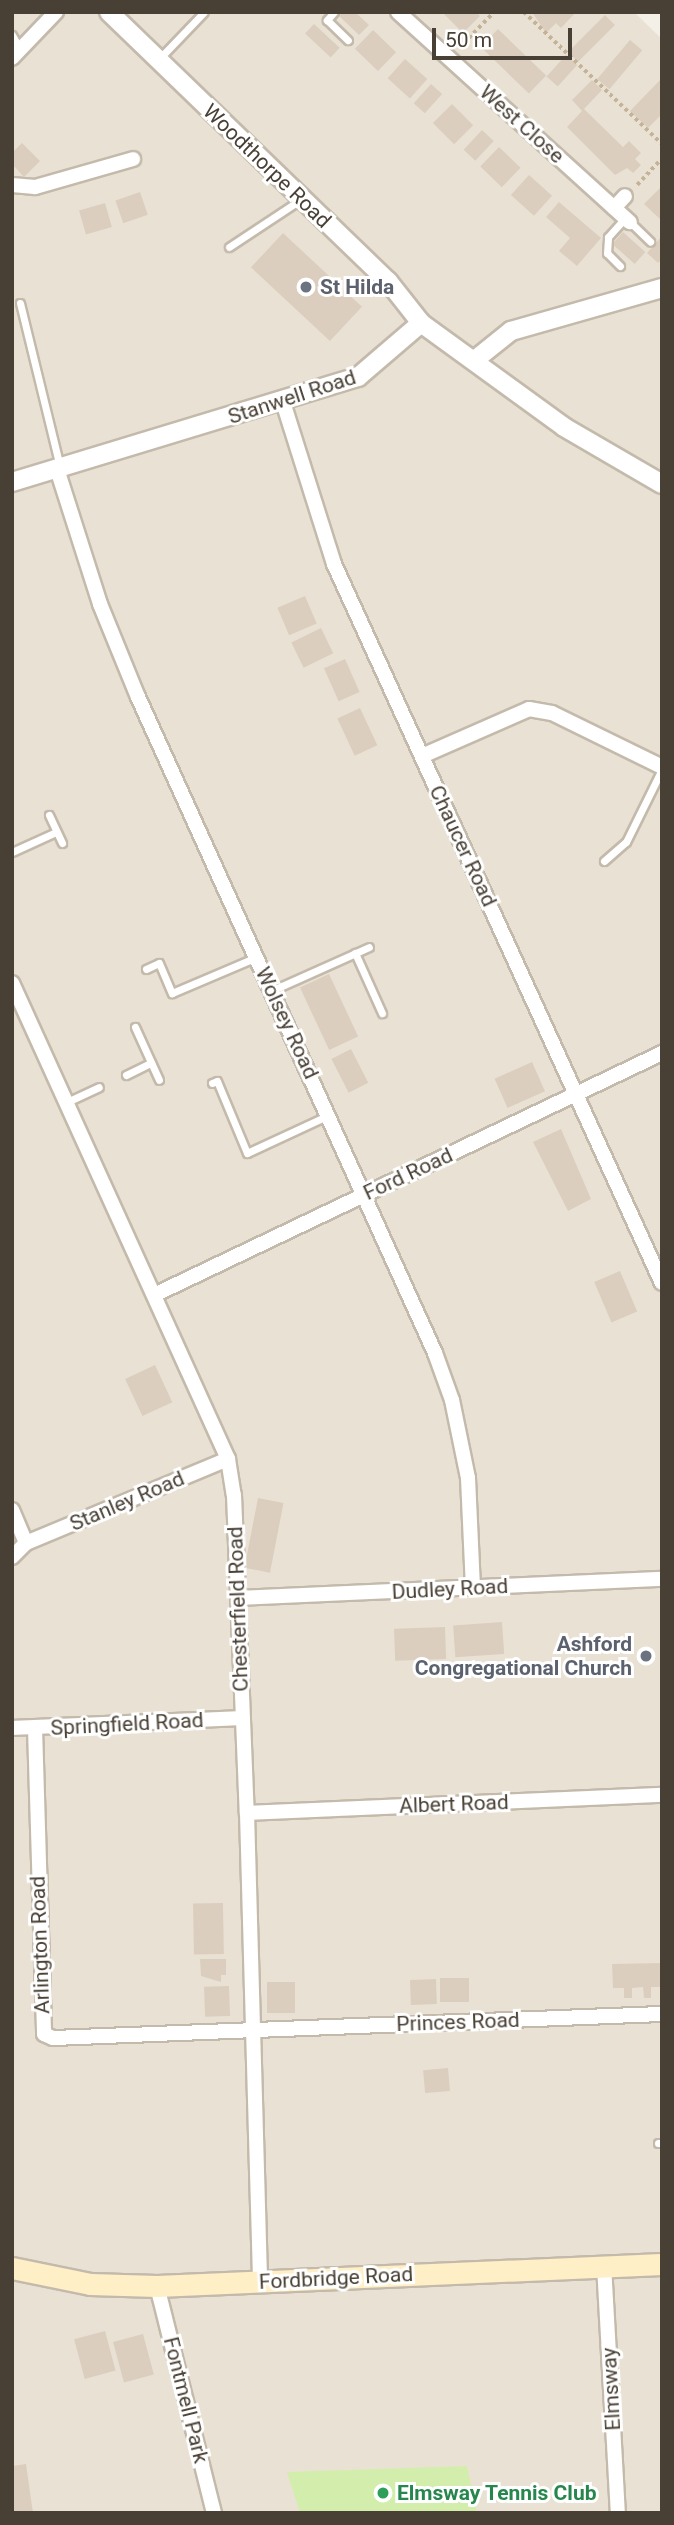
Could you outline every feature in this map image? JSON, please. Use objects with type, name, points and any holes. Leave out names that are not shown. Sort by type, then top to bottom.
[{"type":"main road","name":"Fordbridge Road","points":[[12,2268],[90,2284],[158,2286],[662,2264]]},
{"type":"street","points":[[16,54],[56,12]]},
{"type":"street","name":"Woodthorpe Road","points":[[109,12],[388,281],[421,323]]},
{"type":"street","name":"West Close","points":[[398,12],[623,216]]},
{"type":"street","points":[[12,186],[35,187],[133,159]]},
{"type":"street","points":[[623,216],[625,196]]},
{"type":"street","points":[[476,359],[511,331],[662,288]]},
{"type":"street","points":[[421,323],[476,359],[564,427],[662,484]]},
{"type":"street","name":"Stanwell Road","points":[[12,482],[283,402],[358,377],[421,323]]},
{"type":"street","name":"Chaucer Road","points":[[283,402],[334,564],[662,1283]]},
{"type":"street","name":"Wolsey Road","points":[[58,468],[105,616],[365,1194],[452,1400],[468,1478],[473,1588]]},
{"type":"street","points":[[422,756],[529,709],[552,713],[662,768]]},
{"type":"street","name":"Chesterfield Road","points":[[12,983],[228,1459],[239,1598],[255,2031],[260,2281]]},
{"type":"street","name":"Ford Road","points":[[154,1295],[662,1053]]},
{"type":"street","name":"Stanley Road","points":[[12,1557],[26,1543],[228,1459]]},
{"type":"street","points":[[12,1510],[26,1543]]},
{"type":"street","name":"Dudley Road","points":[[239,1598],[662,1579]]},
{"type":"street","name":"Springfield Road","points":[[12,1728],[242,1718]]},
{"type":"street","name":"Arlington Road","points":[[35,1728],[44,2034],[53,2038],[255,2031]]},
{"type":"street","name":"Albert Road","points":[[247,1813],[662,1795]]},
{"type":"street","name":"Princes Road","points":[[255,2031],[662,2014]]},
{"type":"street","name":"Elmsway","points":[[604,2265],[618,2513]]},
{"type":"street","name":"Fontmell Park","points":[[158,2286],[214,2513]]},
{"type":"lane","points":[[158,60],[204,12]]},
{"type":"lane","points":[[334,12],[327,20],[348,40]]},
{"type":"lane","points":[[12,36],[16,54]]},
{"type":"lane","points":[[229,247],[300,199]]},
{"type":"lane","points":[[620,267],[607,253],[608,237],[623,216],[650,240]]},
{"type":"lane","points":[[20,303],[58,468]]},
{"type":"lane","points":[[604,861],[626,842],[662,768]]},
{"type":"lane","points":[[49,815],[62,843]]},
{"type":"lane","points":[[12,852],[56,832]]},
{"type":"lane","points":[[272,990],[369,947]]},
{"type":"lane","points":[[355,953],[382,1013]]},
{"type":"lane","points":[[146,969],[159,963],[172,993],[257,957]]},
{"type":"lane","points":[[135,1027],[159,1080]]},
{"type":"lane","points":[[126,1075],[151,1063]]},
{"type":"lane","points":[[212,1083],[217,1081],[247,1153],[329,1115]]},
{"type":"lane","points":[[66,1102],[99,1087]]},
{"type":"path","points":[[449,58],[494,12]]},
{"type":"path","points":[[524,12],[662,144]]},
{"type":"path","points":[[625,196],[662,158]]},
{"type":"shaded area","points":[[12,12],[634,12],[662,39],[662,2513],[12,2513]]},
{"type":"green space","name":"Elmsway Tennis Club","points":[[467,2466],[477,2513],[300,2513],[287,2472]]},
{"type":"building","points":[[343,12],[355,12],[369,25],[359,35],[339,16]]},
{"type":"building","points":[[442,12],[476,12],[480,16],[463,33]]},
{"type":"building","points":[[532,12],[576,12],[561,28],[556,23],[546,33]]},
{"type":"building","points":[[605,15],[615,25],[578,62],[568,52]]},
{"type":"building","points":[[314,24],[340,48],[331,57],[305,34]]},
{"type":"building","points":[[498,29],[546,76],[529,94],[481,47]]},
{"type":"building","points":[[373,30],[396,52],[378,71],[355,49]]},
{"type":"building","points":[[630,40],[642,50],[609,89],[597,79]]},
{"type":"building","points":[[566,55],[577,65],[558,87],[547,77]]},
{"type":"building","points":[[405,59],[427,79],[410,98],[388,78]]},
{"type":"building","points":[[662,78],[662,114],[648,128],[630,111]]},
{"type":"building","points":[[592,80],[602,90],[584,109],[623,147],[629,141],[641,153],[635,159],[641,165],[633,173],[627,168],[615,175],[567,127],[582,111],[572,100]]},
{"type":"building","points":[[431,84],[442,94],[425,113],[414,103]]},
{"type":"building","points":[[452,104],[473,125],[454,144],[433,123]]},
{"type":"building","points":[[482,130],[494,141],[475,161],[464,150]]},
{"type":"building","points":[[22,143],[40,161],[24,177],[12,164],[12,153]]},
{"type":"building","points":[[499,147],[521,168],[502,187],[480,166]]},
{"type":"building","points":[[529,175],[552,196],[534,216],[511,195]]},
{"type":"building","points":[[662,186],[662,221],[644,204]]},
{"type":"building","points":[[140,192],[148,215],[123,223],[115,200]]},
{"type":"building","points":[[559,202],[601,238],[577,266],[559,251],[570,238],[546,217]]},
{"type":"building","points":[[105,203],[112,227],[86,234],[79,210]]},
{"type":"building","points":[[623,232],[645,252],[635,264],[612,244]]},
{"type":"building","name":"St Hilda","points":[[283,233],[362,307],[330,341],[251,267]]},
{"type":"building","points":[[662,236],[662,259],[658,263],[647,253]]},
{"type":"building","points":[[305,596],[317,624],[289,635],[277,608]]},
{"type":"building","points":[[321,628],[333,653],[304,668],[291,642]]},
{"type":"building","points":[[345,659],[360,692],[339,701],[324,668]]},
{"type":"building","points":[[360,708],[377,745],[355,756],[337,719]]},
{"type":"building","points":[[329,974],[358,1037],[329,1050],[300,988]]},
{"type":"building","points":[[351,1049],[368,1083],[349,1093],[331,1059]]},
{"type":"building","points":[[532,1062],[545,1091],[508,1108],[495,1079]]},
{"type":"building","points":[[561,1129],[591,1199],[568,1211],[533,1142]]},
{"type":"building","points":[[620,1271],[637,1312],[611,1322],[594,1282]]},
{"type":"building","points":[[155,1365],[172,1402],[142,1416],[125,1379]]},
{"type":"building","points":[[258,1498],[284,1503],[270,1573],[244,1568]]},
{"type":"building","points":[[502,1622],[504,1654],[455,1657],[453,1625]]},
{"type":"building","points":[[445,1627],[446,1659],[395,1661],[394,1629]]},
{"type":"building","points":[[223,1903],[224,1954],[194,1955],[193,1904]]},
{"type":"building","points":[[200,1959],[226,1959],[226,1975],[221,1975],[221,1982],[201,1976]]},
{"type":"building","points":[[662,1963],[662,1987],[651,1987],[651,1998],[644,1998],[643,1987],[632,1988],[632,1998],[624,1998],[624,1988],[613,1988],[612,1964]]},
{"type":"building","points":[[440,1978],[469,1978],[469,2002],[440,2002]]},
{"type":"building","points":[[436,1979],[437,2004],[411,2005],[410,1980]]},
{"type":"building","points":[[267,1982],[295,1982],[295,2013],[267,2013]]},
{"type":"building","points":[[229,1986],[230,2016],[205,2017],[204,1987]]},
{"type":"building","points":[[448,2068],[450,2091],[425,2093],[423,2070]]},
{"type":"building","points":[[105,2331],[116,2371],[85,2379],[74,2339]]},
{"type":"building","points":[[143,2334],[154,2375],[124,2383],[113,2342]]},
{"type":"building","points":[[26,2464],[33,2513],[12,2513],[12,2466]]},
{"type":"place","name":"St Hilda","points":[[306,287]]},
{"type":"place","name":"Ashford Congregational Church","points":[[646,1656]]},
{"type":"place","name":"Elmsway Tennis Club","points":[[383,2493]]}]
